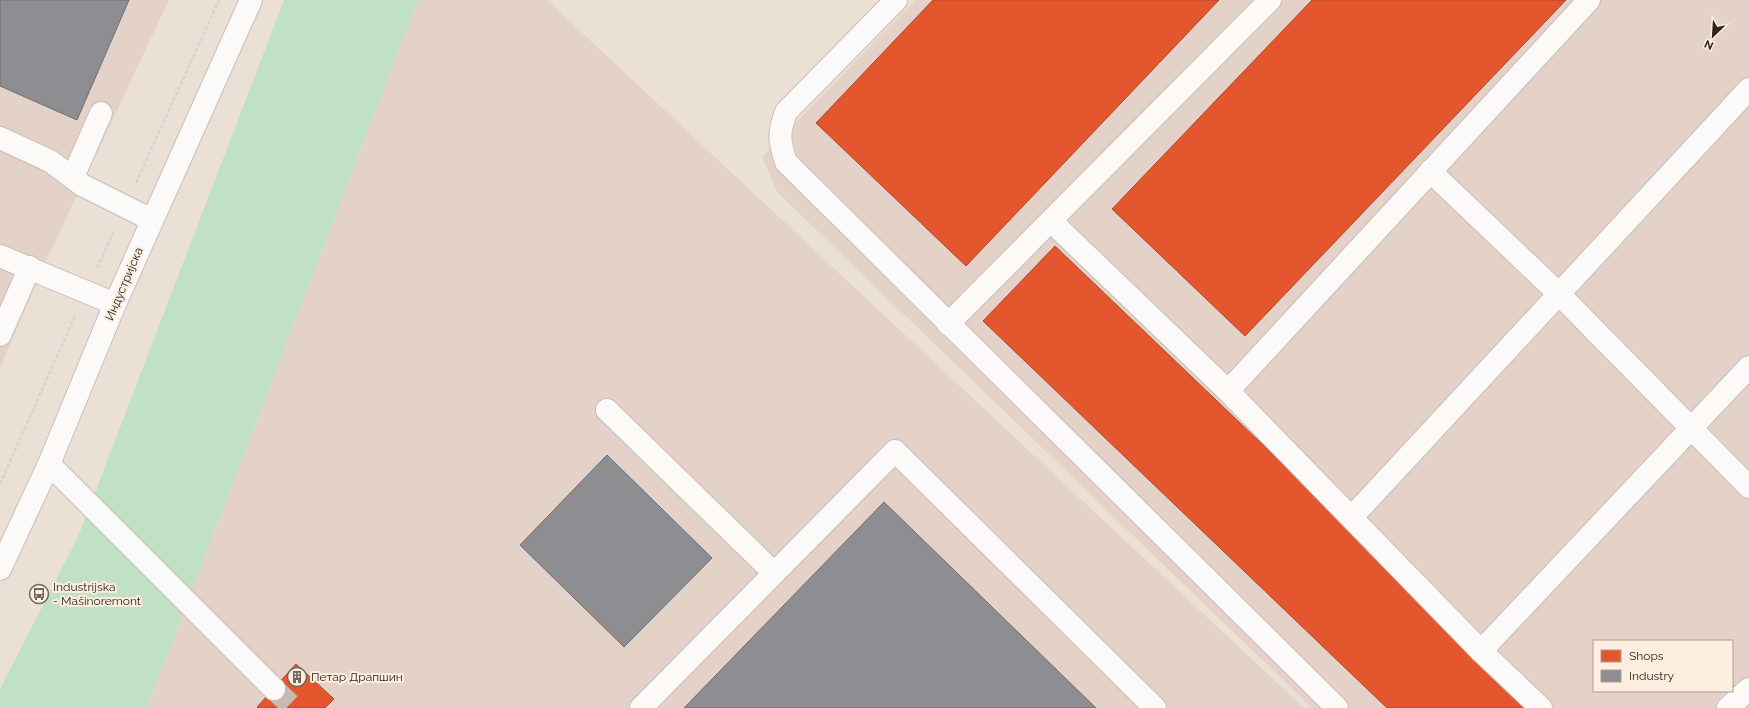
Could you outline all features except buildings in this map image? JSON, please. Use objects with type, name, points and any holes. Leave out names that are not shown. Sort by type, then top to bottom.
[{"type":"street","name":"Индустријска","points":[[0,569],[49,464],[115,304],[251,0]]},
{"type":"street","points":[[896,0],[786,112],[780,127],[780,142],[786,162],[1337,708]]},
{"type":"street","points":[[948,324],[1270,0]]},
{"type":"street","points":[[1228,391],[1589,0]]},
{"type":"street","points":[[1352,517],[1558,293],[1749,89]]},
{"type":"street","points":[[73,177],[101,113]]},
{"type":"street","points":[[0,138],[50,161],[82,185],[152,220]]},
{"type":"street","points":[[1430,171],[1558,293],[1749,487]]},
{"type":"street","points":[[1051,221],[1228,391],[1481,651],[1541,708]]},
{"type":"street","points":[[0,256],[30,267],[115,304]]},
{"type":"street","points":[[0,335],[30,267]]},
{"type":"street","points":[[1481,651],[1749,367]]},
{"type":"street","points":[[607,410],[774,573]]},
{"type":"street","points":[[641,708],[895,451],[1155,708]]},
{"type":"street","points":[[49,464],[274,689]]},
{"type":"street","points":[[1728,708],[1749,689]]},
{"type":"path","points":[[0,484],[219,0]]},
{"type":"shaded area","points":[[0,0],[169,0],[41,272],[0,368]]},
{"type":"shaded area","points":[[418,0],[547,0],[1304,708],[147,708]]},
{"type":"shaded area","points":[[915,0],[1749,0],[1749,708],[1312,708],[777,192],[762,157]]},
{"type":"green space","points":[[284,0],[418,0],[147,708],[0,708],[0,689],[78,537]]},
{"type":"tunnel","points":[[274,689],[294,708]]},
{"type":"place","name":"Industrijska - Mašinoremont","points":[[39,594]]},
{"type":"place","name":"Петар Драпшин","points":[[297,677]]}]
